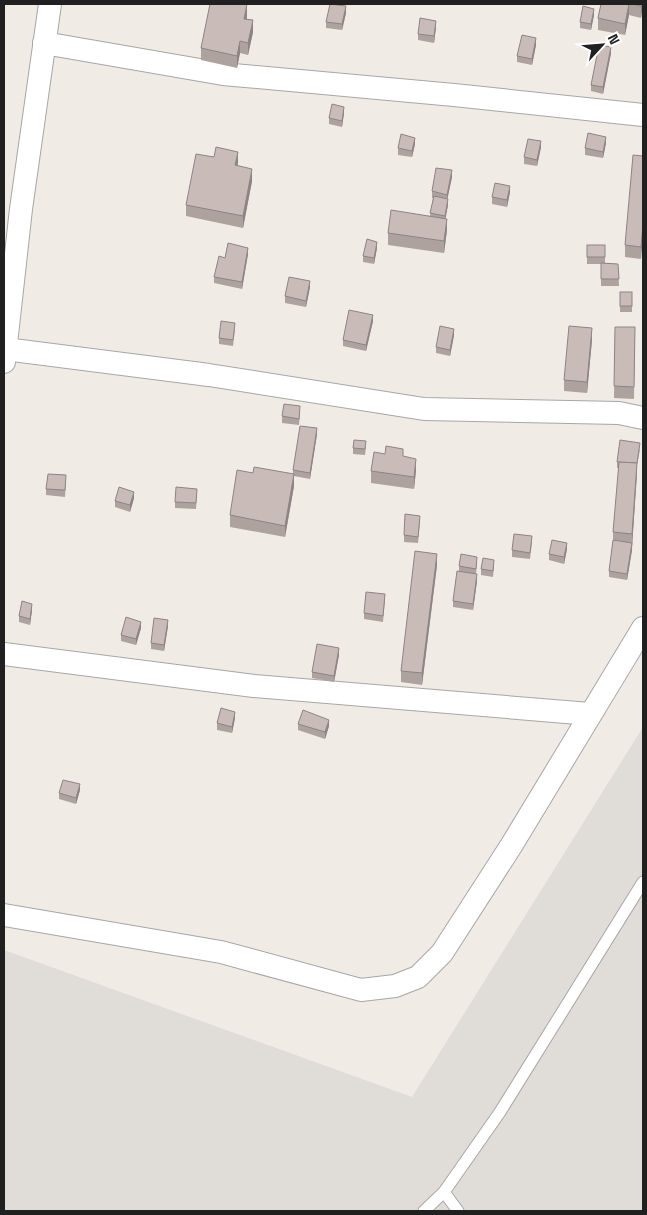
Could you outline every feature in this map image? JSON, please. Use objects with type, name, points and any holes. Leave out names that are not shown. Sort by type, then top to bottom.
[{"type":"street","points":[[50,4],[21,209],[5,356],[209,374],[424,409],[619,413],[643,418]]},
{"type":"street","points":[[44,43],[223,74],[454,95],[643,115]]},
{"type":"street","points":[[4,915],[220,952],[361,990],[394,986],[418,977],[442,953],[511,846],[643,628]]},
{"type":"street","points":[[4,654],[254,686],[590,714]]},
{"type":"lane","points":[[424,1211],[444,1192],[500,1112],[643,882]]},
{"type":"lane","points":[[444,1192],[458,1211]]},
{"type":"shaded area","points":[[643,727],[643,1211],[4,1211],[4,950],[412,1097]]},
{"type":"building","points":[[210,4],[247,4],[244,19],[253,20],[248,43],[240,41],[237,56],[201,48]]},
{"type":"building","points":[[330,4],[346,6],[342,24],[326,22]]},
{"type":"building","points":[[601,4],[629,4],[625,24],[598,18]]},
{"type":"building","points":[[583,6],[594,9],[591,24],[580,22]]},
{"type":"building","points":[[420,18],[436,21],[434,36],[418,34]]},
{"type":"building","points":[[522,35],[536,38],[532,59],[517,56]]},
{"type":"building","points":[[599,45],[611,47],[603,87],[591,85]]},
{"type":"building","points":[[332,104],[344,107],[342,121],[329,118]]},
{"type":"building","points":[[588,133],[606,137],[603,152],[585,148]]},
{"type":"building","points":[[401,134],[415,138],[412,151],[398,148]]},
{"type":"building","points":[[528,139],[541,141],[537,160],[524,157]]},
{"type":"building","points":[[216,147],[238,152],[235,165],[252,169],[243,216],[186,205],[196,154],[214,157]]},
{"type":"building","points":[[633,155],[643,156],[641,247],[625,245]]},
{"type":"building","points":[[436,168],[452,170],[447,195],[432,191]]},
{"type":"building","points":[[495,183],[510,186],[507,200],[492,197]]},
{"type":"building","points":[[434,196],[448,199],[445,216],[430,213]]},
{"type":"building","points":[[391,210],[447,219],[444,241],[388,233]]},
{"type":"building","points":[[367,239],[377,242],[374,258],[363,256]]},
{"type":"building","points":[[228,243],[248,248],[242,282],[214,277],[219,256],[225,258]]},
{"type":"building","points":[[587,245],[605,245],[605,257],[587,257]]},
{"type":"building","points":[[601,263],[618,264],[619,279],[601,279]]},
{"type":"building","points":[[289,277],[310,281],[306,301],[285,296]]},
{"type":"building","points":[[620,292],[632,292],[632,306],[620,306]]},
{"type":"building","points":[[349,310],[373,315],[366,345],[343,340]]},
{"type":"building","points":[[221,321],[235,323],[233,340],[219,338]]},
{"type":"building","points":[[440,326],[454,329],[450,350],[436,347]]},
{"type":"building","points":[[569,326],[592,328],[587,382],[564,380]]},
{"type":"building","points":[[615,327],[635,327],[634,387],[614,386]]},
{"type":"building","points":[[284,404],[300,406],[299,419],[282,416]]},
{"type":"building","points":[[300,426],[317,428],[310,473],[293,470]]},
{"type":"building","points":[[354,440],[366,441],[365,449],[353,448]]},
{"type":"building","points":[[620,440],[640,443],[637,463],[617,462]]},
{"type":"building","points":[[386,446],[403,449],[403,456],[416,459],[414,477],[371,471],[374,452],[385,454]]},
{"type":"building","points":[[619,462],[637,463],[632,534],[613,532]]},
{"type":"building","points":[[254,467],[294,474],[285,526],[230,515],[237,470],[253,473]]},
{"type":"building","points":[[48,474],[66,475],[65,490],[46,489]]},
{"type":"building","points":[[119,487],[134,492],[130,505],[115,501]]},
{"type":"building","points":[[176,487],[197,489],[196,503],[175,502]]},
{"type":"building","points":[[405,514],[420,516],[418,537],[404,535]]},
{"type":"building","points":[[514,534],[532,536],[530,553],[512,550]]},
{"type":"building","points":[[552,540],[567,543],[564,557],[549,554]]},
{"type":"building","points":[[613,540],[632,543],[627,574],[609,571]]},
{"type":"building","points":[[415,551],[437,554],[422,673],[401,671]]},
{"type":"building","points":[[461,554],[477,557],[476,569],[459,566]]},
{"type":"building","points":[[483,558],[494,560],[493,571],[481,569]]},
{"type":"building","points":[[457,571],[477,574],[473,604],[453,601]]},
{"type":"building","points":[[366,592],[385,594],[383,616],[364,613]]},
{"type":"building","points":[[22,601],[32,604],[30,619],[19,616]]},
{"type":"building","points":[[126,617],[141,622],[136,639],[121,635]]},
{"type":"building","points":[[154,618],[168,620],[164,645],[151,643]]},
{"type":"building","points":[[317,644],[339,648],[334,676],[312,672]]},
{"type":"building","points":[[221,708],[235,712],[232,727],[217,723]]},
{"type":"building","points":[[303,710],[329,720],[325,732],[298,724]]},
{"type":"building","points":[[63,780],[80,784],[76,798],[59,793]]}]
